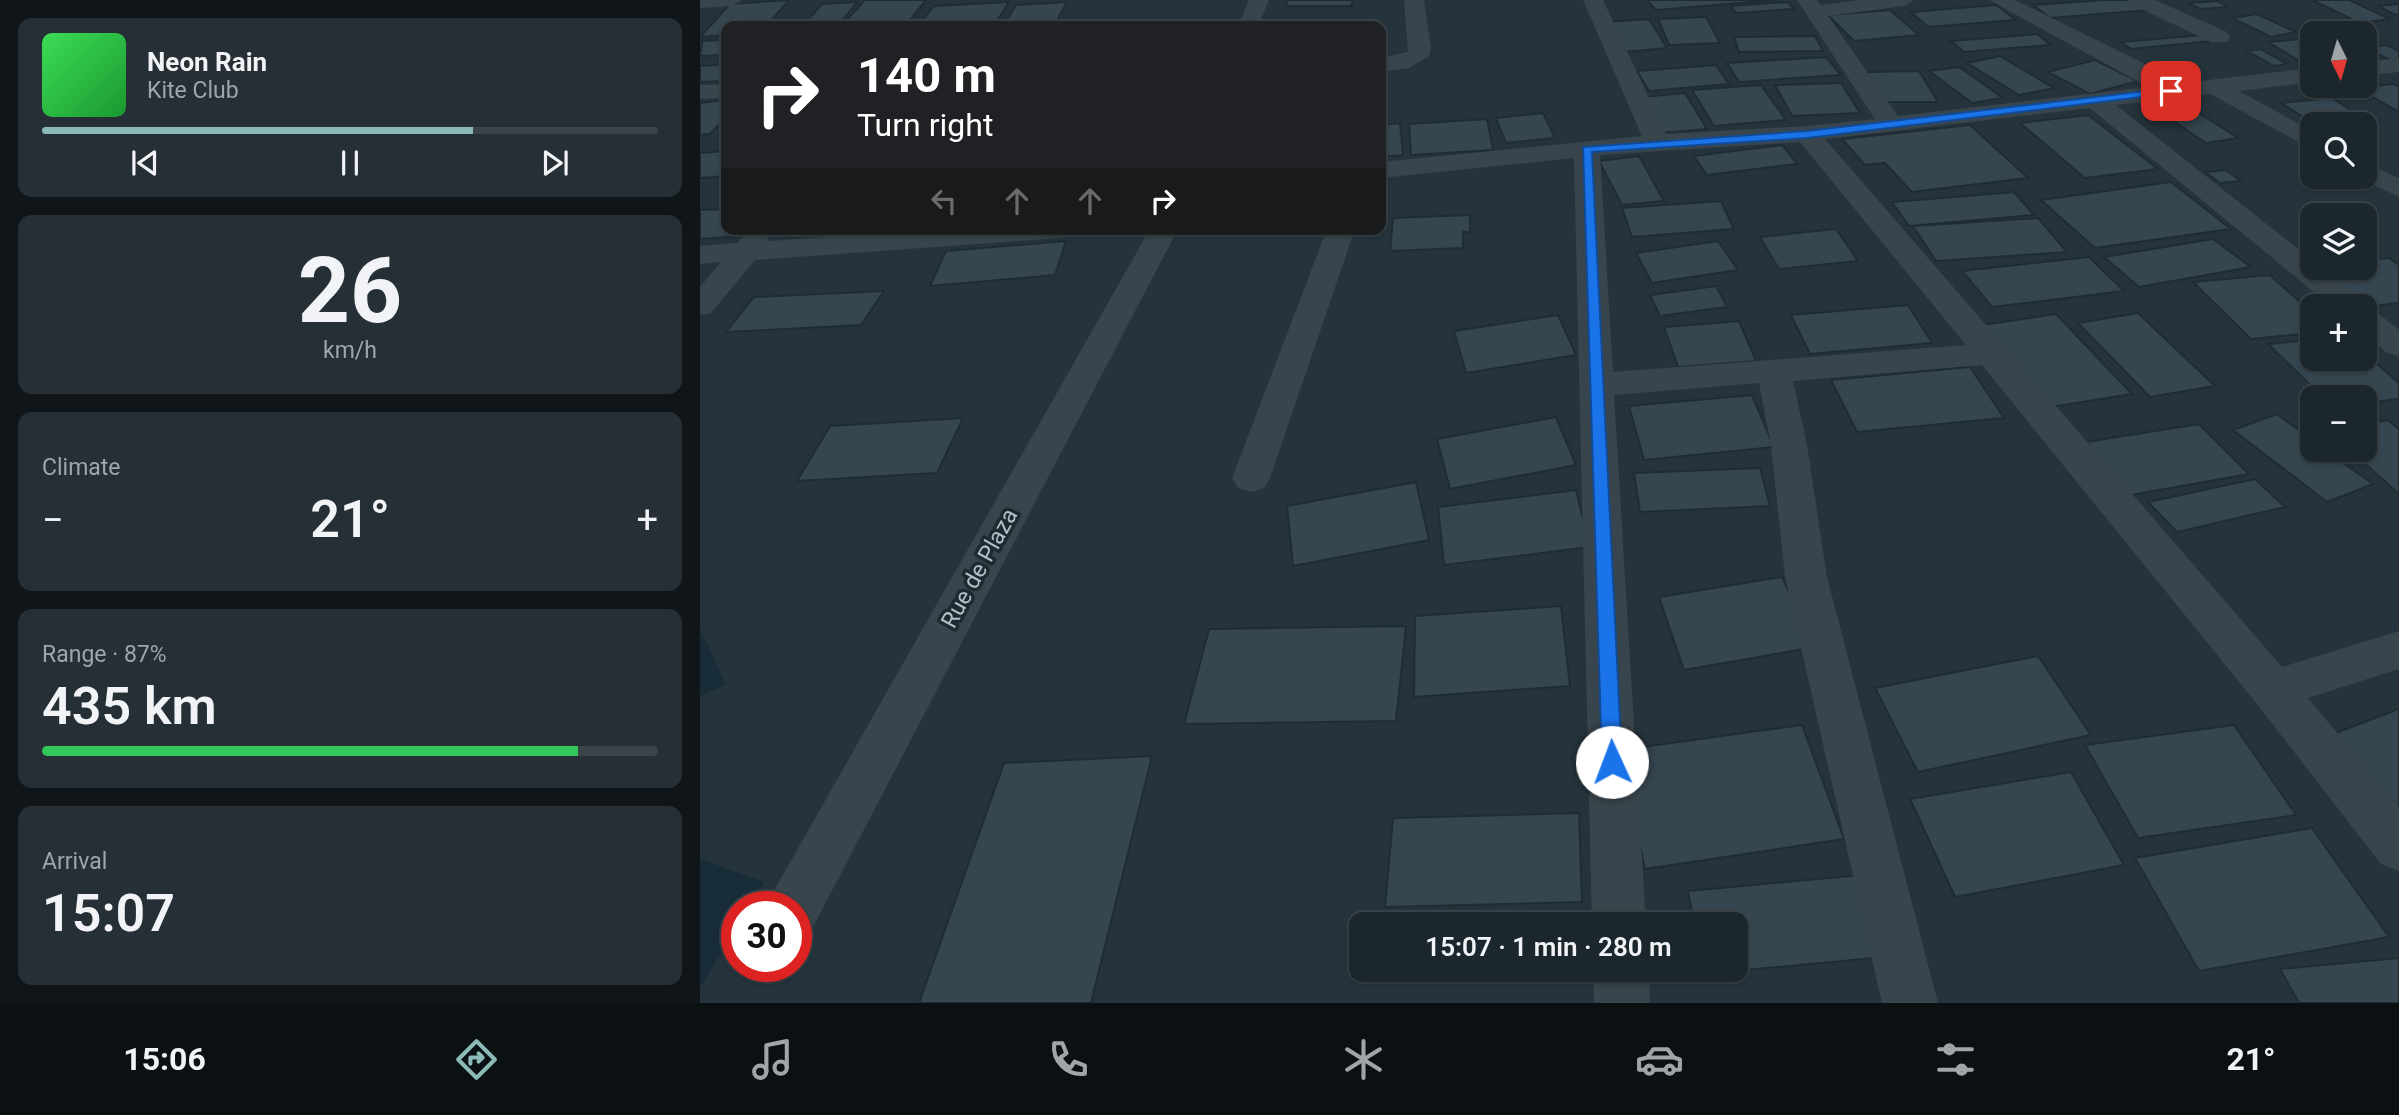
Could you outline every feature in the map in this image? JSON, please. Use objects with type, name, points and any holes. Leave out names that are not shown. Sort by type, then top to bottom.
[{"type":"street","points":[[700,2],[733,0]]},
{"type":"street","points":[[1250,21],[1259,0]]},
{"type":"street","points":[[1386,64],[1401,63],[1418,56],[1420,49],[1414,0]]},
{"type":"street","points":[[1593,0],[1657,142]]},
{"type":"street","points":[[1811,6],[1904,0]]},
{"type":"street","points":[[1999,0],[2135,68],[2171,91]]},
{"type":"street","points":[[2138,0],[2219,37]]},
{"type":"street","points":[[1811,6],[1890,123]]},
{"type":"street","points":[[2377,68],[2399,65]]},
{"type":"street","points":[[1386,169],[1657,142],[1807,134],[2300,76]]},
{"type":"street","points":[[2213,86],[2300,134]]},
{"type":"street","points":[[700,92],[721,91]]},
{"type":"street","points":[[2095,100],[2335,294]]},
{"type":"street","points":[[1807,134],[2273,690],[2399,846]]},
{"type":"street","points":[[1587,149],[1619,912]]},
{"type":"street","points":[[2377,177],[2399,189]]},
{"type":"street","points":[[700,306],[761,235]]},
{"type":"street","points":[[700,255],[981,235]]},
{"type":"street","name":"Rue de Plaza","points":[[803,891],[1161,235]]},
{"type":"street","points":[[1251,478],[1339,235]]},
{"type":"street","points":[[2377,328],[2399,346]]},
{"type":"street","points":[[1597,385],[1992,354]]},
{"type":"street","points":[[1774,371],[1789,445],[1806,577],[1910,1003]]},
{"type":"street","points":[[2273,690],[2399,650]]},
{"type":"street","points":[[1621,982],[1622,1003]]},
{"type":"water","points":[[700,628],[726,685],[700,696]]},
{"type":"water","points":[[700,859],[764,882],[758,891],[721,891],[721,953],[700,988]]},
{"type":"building","points":[[789,0],[770,21],[721,21],[721,35],[700,37],[730,4]]},
{"type":"building","points":[[865,0],[926,0],[910,20],[846,21]]},
{"type":"building","points":[[1288,0],[1353,0],[1351,6],[1285,6]]},
{"type":"building","points":[[1647,0],[1775,0],[1656,10]]},
{"type":"building","points":[[2133,0],[2149,10],[2050,18],[2033,5]]},
{"type":"building","points":[[2312,0],[2349,0],[2390,19],[2356,21]]},
{"type":"building","points":[[2218,1],[2228,7],[2200,9],[2189,3]]},
{"type":"building","points":[[857,2],[842,21],[807,21],[822,4]]},
{"type":"building","points":[[1009,2],[997,21],[922,21],[934,6]]},
{"type":"building","points":[[1067,2],[1057,21],[1006,21],[1016,5]]},
{"type":"building","points":[[1788,2],[1794,9],[1736,13],[1730,6]]},
{"type":"building","points":[[2399,4],[2399,14],[2395,15],[2378,6]]},
{"type":"building","points":[[1996,5],[2016,20],[1928,27],[1911,12]]},
{"type":"building","points":[[1890,10],[1919,35],[1854,41],[1828,15]]},
{"type":"building","points":[[2257,14],[2296,32],[2271,37],[2232,18]]},
{"type":"building","points":[[1706,17],[1720,43],[1669,45],[1658,19]]},
{"type":"building","points":[[1649,19],[1667,48],[1624,52],[1607,22]]},
{"type":"building","points":[[2037,34],[2051,45],[1964,52],[1951,41]]},
{"type":"building","points":[[2202,35],[2212,41],[2131,49],[2121,42]]},
{"type":"building","points":[[1815,36],[1823,51],[1739,52],[1734,37]]},
{"type":"building","points":[[2300,39],[2300,61],[2268,42]]},
{"type":"building","points":[[721,40],[721,55],[700,56],[702,41]]},
{"type":"building","points":[[2387,45],[2399,51],[2399,59],[2390,60],[2377,54],[2377,46]]},
{"type":"building","points":[[2260,49],[2287,64],[2274,66],[2247,51]]},
{"type":"building","points":[[2000,56],[2054,88],[2019,95],[1967,63]]},
{"type":"building","points":[[1826,57],[1841,75],[1739,82],[1727,63]]},
{"type":"building","points":[[2095,60],[2138,81],[2090,94],[2048,72]]},
{"type":"building","points":[[721,64],[721,81],[700,82],[700,66]]},
{"type":"building","points":[[1716,65],[1729,84],[1649,91],[1637,71]]},
{"type":"building","points":[[1959,67],[2003,98],[1972,103],[1929,71]]},
{"type":"building","points":[[1919,71],[1938,102],[1883,102],[1867,72]]},
{"type":"building","points":[[1841,83],[1860,113],[1792,116],[1775,85]]},
{"type":"building","points":[[2394,84],[2399,87],[2399,112],[2374,98],[2377,98],[2377,86]]},
{"type":"building","points":[[1761,85],[1786,120],[1714,126],[1692,90]]},
{"type":"building","points":[[1685,93],[1707,129],[1660,133],[1641,97]]},
{"type":"building","points":[[2332,98],[2354,112],[2300,112],[2300,115],[2281,103]]},
{"type":"building","points":[[721,101],[721,122],[710,134],[700,135],[700,103]]},
{"type":"building","points":[[2180,101],[2238,138],[2206,143],[2149,105]]},
{"type":"building","points":[[1543,113],[1555,138],[1506,143],[1496,118]]},
{"type":"building","points":[[2088,115],[2158,169],[2085,178],[2020,123]]},
{"type":"building","points":[[1487,119],[1493,150],[1411,155],[1409,124]]},
{"type":"building","points":[[1400,123],[1403,155],[1386,157],[1386,124]]},
{"type":"building","points":[[1970,125],[2028,178],[1912,192],[1885,163],[1865,165],[1842,139]]},
{"type":"building","points":[[1782,145],[1797,164],[1707,175],[1694,156]]},
{"type":"building","points":[[721,151],[721,176],[700,178],[700,153]]},
{"type":"building","points":[[1639,156],[1664,201],[1622,205],[1599,161]]},
{"type":"building","points":[[2226,170],[2241,181],[2220,183],[2205,172]]},
{"type":"building","points":[[2171,182],[2231,229],[2095,248],[2041,200]]},
{"type":"building","points":[[2014,192],[2034,215],[1909,226],[1892,202]]},
{"type":"building","points":[[1721,201],[1734,229],[1632,237],[1622,208]]},
{"type":"building","points":[[721,209],[721,235],[756,235],[700,239],[700,210]]},
{"type":"building","points":[[1470,215],[1470,232],[1463,232],[1463,248],[1390,251],[1393,218]]},
{"type":"building","points":[[2038,218],[2067,252],[1936,261],[1913,226]]},
{"type":"building","points":[[1836,229],[1858,261],[1779,269],[1760,237]]},
{"type":"building","points":[[2213,239],[2251,267],[2139,287],[2104,257]]},
{"type":"building","points":[[1066,241],[1055,275],[930,286],[946,251]]},
{"type":"building","points":[[1718,241],[1738,270],[1652,283],[1636,253]]},
{"type":"building","points":[[2089,257],[2124,291],[1992,307],[1962,271]]},
{"type":"building","points":[[2389,258],[2399,265],[2399,303],[2377,306],[2377,294],[2347,294],[2329,280],[2377,280],[2377,259]]},
{"type":"building","points":[[2270,275],[2300,302],[2300,334],[2251,339],[2193,282]]},
{"type":"building","points":[[1716,286],[1727,307],[1660,316],[1650,295]]},
{"type":"building","points":[[884,291],[861,325],[726,332],[754,297]]},
{"type":"building","points":[[1908,305],[1932,343],[1810,354],[1791,315]]},
{"type":"building","points":[[2138,313],[2215,386],[2150,397],[2078,323]]},
{"type":"building","points":[[2056,314],[2132,394],[2045,408],[1976,326]]},
{"type":"building","points":[[1558,315],[1576,355],[1466,373],[1454,331]]},
{"type":"building","points":[[1739,321],[1756,361],[1678,367],[1664,327]]},
{"type":"building","points":[[2300,341],[2300,371],[2377,371],[2377,364],[2399,383],[2399,399],[2377,402],[2377,385],[2311,385],[2268,344]]},
{"type":"building","points":[[1970,367],[2004,418],[1857,432],[1831,380]]},
{"type":"building","points":[[1752,395],[1774,447],[1644,460],[1629,406]]},
{"type":"building","points":[[2277,414],[2300,431],[2300,462],[2342,462],[2373,484],[2327,502],[2233,430]]},
{"type":"building","points":[[1556,417],[1576,465],[1450,489],[1437,439]]},
{"type":"building","points":[[963,418],[937,473],[797,481],[830,426]]},
{"type":"building","points":[[2388,420],[2399,429],[2399,494],[2363,462],[2377,462],[2377,422]]},
{"type":"building","points":[[2199,424],[2249,474],[2131,495],[2086,442]]},
{"type":"building","points":[[1760,468],[1770,506],[1640,512],[1634,473]]},
{"type":"building","points":[[2255,479],[2285,507],[2177,532],[2148,502]]},
{"type":"building","points":[[1416,482],[1429,540],[1293,566],[1287,506]]},
{"type":"building","points":[[1576,490],[1590,547],[1444,565],[1438,507]]},
{"type":"building","points":[[1782,577],[1815,647],[1684,670],[1659,597]]},
{"type":"building","points":[[1561,606],[1570,686],[1414,697],[1415,616]]},
{"type":"building","points":[[1406,626],[1396,721],[1184,724],[1209,629]]},
{"type":"building","points":[[2038,656],[2091,735],[1918,772],[1875,688]]},
{"type":"building","points":[[2399,709],[2399,808],[2328,736]]},
{"type":"building","points":[[1802,725],[1844,839],[1645,869],[1620,750]]},
{"type":"building","points":[[2234,725],[2296,815],[2138,838],[2085,745]]},
{"type":"building","points":[[1152,756],[1091,1003],[919,1003],[1004,763]]},
{"type":"building","points":[[2071,772],[2124,865],[1955,897],[1910,799]]},
{"type":"building","points":[[1579,813],[1582,902],[1385,907],[1393,818]]},
{"type":"building","points":[[2312,828],[2389,937],[2199,971],[2135,858]]},
{"type":"building","points":[[1861,875],[1885,957],[1748,970],[1748,912],[1692,912],[1688,891]]},
{"type":"building","points":[[2399,958],[2399,1003],[2299,1003],[2280,969]]},
{"type":"route","points":[[1612,762],[1587,149],[1657,142],[1807,134],[2171,91]]}]
